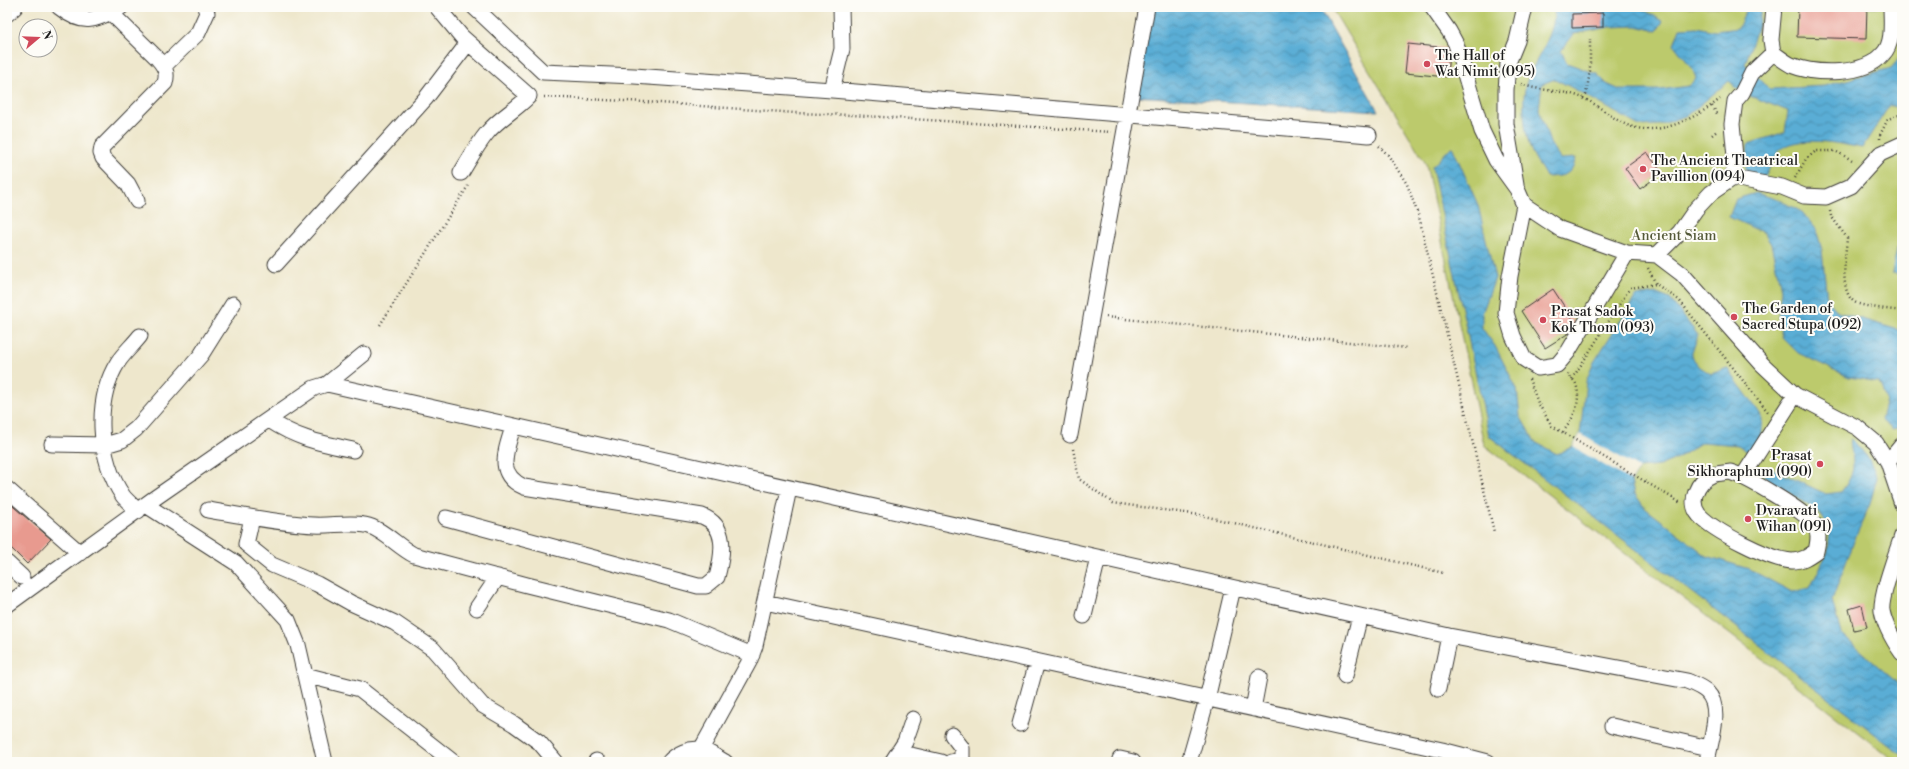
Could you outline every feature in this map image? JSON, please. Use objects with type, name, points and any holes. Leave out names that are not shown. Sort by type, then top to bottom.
[{"type":"street","points":[[7,14],[15,7]]},
{"type":"street","points":[[59,7],[74,18],[84,20],[96,20],[116,10],[164,66],[167,76],[165,83],[102,147],[101,153],[103,158],[128,184],[137,201]]},
{"type":"street","points":[[164,66],[198,33],[207,12],[205,7]]},
{"type":"street","points":[[437,7],[468,43],[529,96],[520,107],[503,117],[487,133],[465,167]]},
{"type":"street","points":[[474,7],[543,72],[634,76],[832,90],[1369,135]]},
{"type":"street","points":[[832,90],[842,48],[841,7]]},
{"type":"street","points":[[1070,435],[1147,7]]},
{"type":"street","points":[[1432,7],[1449,31],[1456,44],[1482,131],[1496,160],[1517,189],[1524,204],[1560,229],[1627,253],[1657,255],[1682,274],[1762,364],[1795,395],[1858,428],[1876,443],[1888,462],[1902,504]]},
{"type":"street","points":[[1517,189],[1506,124],[1506,90],[1508,64],[1517,41],[1525,7]]},
{"type":"street","points":[[1774,7],[1771,40],[1773,53],[1791,65],[1817,72],[1844,71],[1870,66],[1884,54],[1891,36],[1892,7]]},
{"type":"street","points":[[1886,48],[1902,38]]},
{"type":"street","points":[[276,264],[426,98],[468,43]]},
{"type":"street","points":[[1733,178],[1735,157],[1732,124],[1738,97],[1752,73],[1773,53]]},
{"type":"street","points":[[1657,255],[1680,232],[1696,209],[1711,193],[1733,178],[1782,187],[1804,196],[1826,197],[1852,186],[1883,153],[1902,144]]},
{"type":"street","points":[[1524,204],[1510,276],[1506,314],[1513,336],[1524,359],[1538,368],[1557,365],[1568,352],[1627,253]]},
{"type":"street","points":[[52,444],[105,450],[122,440],[136,429],[201,355],[233,304]]},
{"type":"street","points":[[140,336],[118,362],[103,399],[102,416],[105,450],[111,473],[123,496],[145,505],[236,563],[288,620],[298,645],[325,762]]},
{"type":"street","points":[[7,605],[145,505],[314,388],[327,384],[364,354]]},
{"type":"street","points":[[327,384],[1449,636],[1687,681],[1707,692],[1713,702],[1715,719],[1708,755],[1612,726]]},
{"type":"street","points":[[1743,476],[1795,395]]},
{"type":"street","points":[[269,420],[286,431],[302,438],[353,450]]},
{"type":"street","points":[[446,518],[698,586],[706,586],[717,577],[722,548],[722,538],[719,530],[710,519],[702,516],[524,487],[514,482],[508,475],[505,465],[506,453],[513,427]]},
{"type":"street","points":[[1888,462],[1902,445]]},
{"type":"street","points":[[1730,472],[1743,476],[1801,512],[1814,525],[1819,539],[1816,551],[1806,558],[1792,561],[1776,558],[1741,542],[1712,526],[1698,514],[1694,500],[1698,486],[1712,476],[1730,472]]},
{"type":"street","points":[[7,488],[80,553]]},
{"type":"street","points":[[698,756],[752,655],[765,602],[789,488]]},
{"type":"street","points":[[208,510],[252,518],[312,525],[365,525],[380,532],[401,548],[414,555],[669,620],[752,655]]},
{"type":"street","points":[[252,518],[246,544],[272,565],[318,584],[351,603],[395,623],[433,650],[482,705],[514,724],[539,742],[556,762]]},
{"type":"street","points":[[1902,536],[1889,576],[1882,609],[1887,629],[1902,653]]},
{"type":"street","points":[[1084,616],[1098,558]]},
{"type":"street","points":[[7,563],[22,577]]},
{"type":"street","points":[[477,608],[498,577]]},
{"type":"street","points":[[1189,762],[1207,698],[1233,588]]},
{"type":"street","points":[[765,602],[1207,698],[1441,756],[1488,762]]},
{"type":"street","points":[[1345,676],[1360,616]]},
{"type":"street","points":[[1438,689],[1449,636]]},
{"type":"street","points":[[1020,724],[1037,662]]},
{"type":"street","points":[[305,675],[360,689],[447,760]]},
{"type":"street","points":[[1253,709],[1259,677]]},
{"type":"street","points":[[913,719],[905,742],[895,757],[942,762]]},
{"type":"street","points":[[951,762],[962,760],[962,748],[952,735]]},
{"type":"street","points":[[669,762],[683,752],[725,762]]},
{"type":"path","points":[[1583,98],[1586,95],[1590,71],[1590,39]]},
{"type":"path","points":[[1518,83],[1518,90]]},
{"type":"path","points":[[1526,86],[1560,91],[1583,98],[1628,125],[1648,130],[1677,124],[1701,114],[1722,98],[1738,97]]},
{"type":"path","points":[[529,96],[646,102],[796,113],[852,115],[1124,133]]},
{"type":"path","points":[[1883,153],[1880,135],[1888,119],[1902,114]]},
{"type":"path","points":[[1369,135],[1388,155],[1408,184],[1419,217],[1494,532]]},
{"type":"path","points":[[1791,190],[1794,180],[1806,159],[1816,151],[1835,151],[1852,159],[1865,171]]},
{"type":"path","points":[[380,325],[472,179],[465,167]]},
{"type":"path","points":[[1826,197],[1832,216],[1847,238],[1844,278],[1848,296],[1857,304],[1902,311]]},
{"type":"path","points":[[1572,379],[1630,288],[1656,284],[1679,300],[1777,424]]},
{"type":"path","points":[[1091,316],[1407,348]]},
{"type":"path","points":[[1524,359],[1538,403],[1552,426],[1698,514]]},
{"type":"path","points":[[1559,363],[1576,384],[1577,404],[1572,420],[1563,432]]},
{"type":"path","points":[[1070,435],[1079,480],[1113,503],[1200,515],[1444,573]]},
{"type":"green space","name":"Ancient Siam","points":[[1331,7],[1902,7],[1902,762],[1896,762],[1484,445],[1426,164]]},
{"type":"water","points":[[1148,7],[1320,7],[1378,111],[1133,96]]},
{"type":"water","points":[[1554,7],[1639,7],[1663,21],[1657,31],[1636,26],[1610,27],[1574,34],[1561,51],[1567,63],[1597,74],[1607,84],[1620,90],[1660,90],[1689,86],[1696,78],[1692,68],[1674,45],[1680,28],[1697,27],[1715,31],[1738,28],[1748,7],[1762,7],[1758,26],[1745,64],[1770,89],[1824,86],[1891,68],[1902,55],[1902,108],[1889,106],[1862,148],[1818,141],[1807,141],[1786,146],[1778,152],[1765,177],[1746,171],[1748,144],[1785,132],[1788,111],[1742,93],[1729,81],[1688,115],[1659,125],[1639,126],[1555,79],[1542,84],[1539,109],[1550,143],[1560,159],[1576,158],[1572,169],[1566,174],[1562,176],[1546,177],[1531,151],[1528,140],[1524,114],[1524,95],[1527,81],[1549,36],[1554,17]]},
{"type":"water","points":[[1452,146],[1478,205],[1495,278],[1482,314],[1482,328],[1495,346],[1517,389],[1520,416],[1535,442],[1557,454],[1573,447],[1580,434],[1586,381],[1594,362],[1636,296],[1655,293],[1670,299],[1698,335],[1691,356],[1700,367],[1711,374],[1727,368],[1762,416],[1762,432],[1757,447],[1751,454],[1738,445],[1702,442],[1676,459],[1659,466],[1639,468],[1631,481],[1634,493],[1645,508],[1707,556],[1749,569],[1792,592],[1810,588],[1828,551],[1830,530],[1820,513],[1764,476],[1768,467],[1826,494],[1841,492],[1850,479],[1853,467],[1850,444],[1851,438],[1869,459],[1877,477],[1870,504],[1856,536],[1832,600],[1841,634],[1902,687],[1902,755],[1489,436],[1432,167]]},
{"type":"water","points":[[1756,193],[1779,200],[1802,212],[1816,229],[1822,250],[1827,299],[1838,312],[1902,331],[1902,427],[1893,430],[1881,420],[1886,399],[1879,382],[1849,377],[1798,353],[1782,337],[1778,317],[1781,289],[1771,244],[1764,233],[1729,217],[1736,199]]},
{"type":"water","points":[[1898,244],[1902,245],[1902,275],[1892,273]]},
{"type":"pier","points":[[1580,434],[1639,468],[1631,481],[1573,447]]},
{"type":"building","points":[[1798,7],[1867,7],[1866,39],[1797,37]]},
{"type":"building","points":[[1603,13],[1603,27],[1572,28],[1572,14]]},
{"type":"building","points":[[1408,44],[1448,48],[1447,77],[1405,73]]},
{"type":"building","points":[[1647,152],[1662,173],[1640,189],[1625,168]]},
{"type":"building","points":[[1553,289],[1575,323],[1569,333],[1545,348],[1521,311]]},
{"type":"building","points":[[7,501],[51,539],[27,564],[7,544]]},
{"type":"building","points":[[1862,605],[1867,627],[1854,630],[1849,609]]},
{"type":"place","name":"The Hall of Wat Nimit (095)","points":[[1427,64]]},
{"type":"place","name":"The Ancient Theatrical Pavillion (094)","points":[[1643,169]]},
{"type":"place","name":"The Garden of Sacred Stupa (092)","points":[[1734,317]]},
{"type":"place","name":"Prasat Sadok Kok Thom (093)","points":[[1543,320]]},
{"type":"place","name":"Prasat Sikhoraphum (090)","points":[[1820,464]]},
{"type":"place","name":"Dvaravati Wihan (091)","points":[[1748,519]]}]
